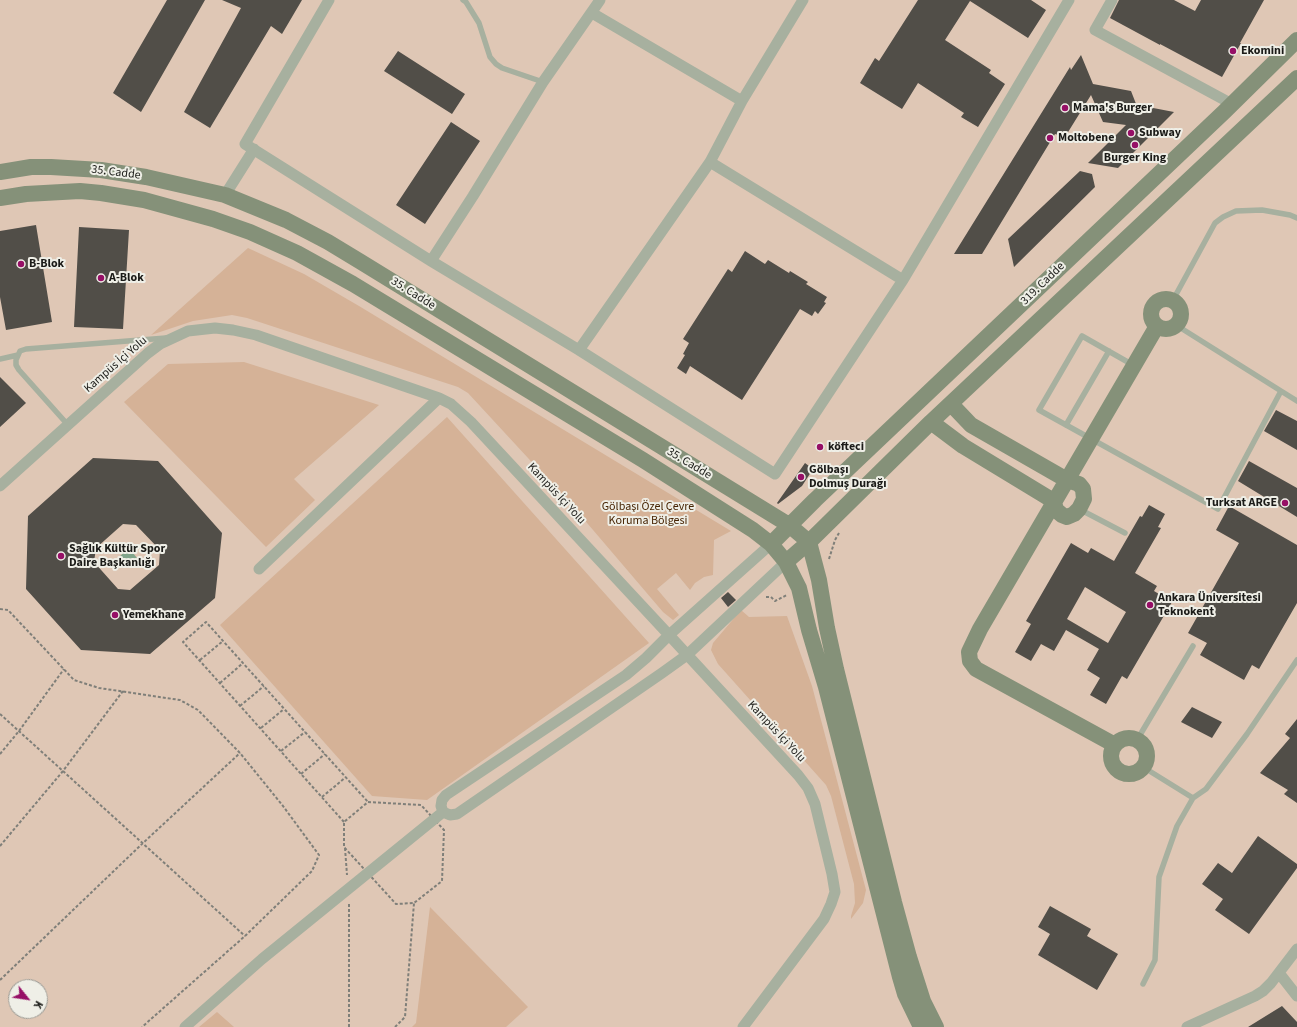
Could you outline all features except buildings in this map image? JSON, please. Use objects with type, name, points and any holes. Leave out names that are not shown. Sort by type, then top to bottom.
[{"type":"street","points":[[329,0],[245,144],[431,261],[579,350],[775,474],[903,280],[1069,0]]},
{"type":"street","points":[[431,261],[543,82],[600,0]]},
{"type":"street","points":[[579,350],[710,162],[742,101],[803,0]]},
{"type":"street","points":[[1112,0],[1095,30],[1228,108],[1250,123]]},
{"type":"street","points":[[592,13],[742,101]]},
{"type":"street","name":"319. Cadde","points":[[771,544],[789,525],[1228,108],[1297,40]]},
{"type":"street","name":"319. Cadde","points":[[786,562],[809,542],[931,422],[1297,78]]},
{"type":"street","points":[[225,195],[254,149]]},
{"type":"street","points":[[710,162],[903,280]]},
{"type":"street","name":"35. Cadde","points":[[0,172],[51,166],[101,170],[146,177],[225,195],[286,220],[328,242],[789,525],[809,542]]},
{"type":"street","name":"35. Cadde","points":[[0,198],[26,194],[80,191],[144,200],[213,219],[250,232],[297,253],[353,284],[643,460],[753,530],[771,544],[786,562],[799,588],[900,977],[905,994],[921,1027]]},
{"type":"street","points":[[1163,298],[1173,300],[1180,307],[1182,312],[1180,322],[1176,325],[1167,329],[1157,326],[1151,318],[1152,308],[1163,298]]},
{"type":"street","points":[[1115,745],[976,669],[970,661],[969,652],[974,638],[1157,326]]},
{"type":"street","name":"Kampüs İçi Yolu","points":[[0,486],[148,353],[160,344],[174,337],[188,331],[199,329],[215,328],[256,335],[439,398],[452,404],[471,422],[669,635],[798,775],[808,788],[815,804],[835,892],[824,919],[743,1027]]},
{"type":"street","points":[[259,569],[439,398]]},
{"type":"street","points":[[931,422],[963,446],[1054,502],[1056,510],[1062,515],[1067,517],[1074,514],[1079,509],[1084,499],[1082,489],[1079,484],[1067,480],[971,425],[951,404]]},
{"type":"street","points":[[809,542],[819,580],[836,669],[896,909],[909,958],[923,1001],[936,1027]]},
{"type":"street","points":[[771,544],[626,675],[446,795],[442,800],[441,806],[443,812],[450,815],[461,812],[687,655],[786,562]]},
{"type":"street","points":[[1125,738],[1137,740],[1142,744],[1147,755],[1143,767],[1139,771],[1128,774],[1118,770],[1112,761],[1111,756],[1115,745],[1125,738]]},
{"type":"street","points":[[185,1027],[262,959],[443,812]]},
{"type":"street","points":[[1187,1027],[1255,996],[1271,983],[1297,949]]},
{"type":"street","points":[[1279,972],[1297,996]]},
{"type":"lane","points":[[463,0],[466,2],[479,23],[490,57],[496,64],[502,68],[543,82]]},
{"type":"lane","points":[[1173,300],[1215,223],[1223,217],[1236,210],[1262,210],[1290,215],[1297,218]]},
{"type":"lane","points":[[1176,325],[1297,401]]},
{"type":"lane","points":[[1134,366],[1082,336],[1039,410],[1218,509],[1281,390]]},
{"type":"lane","points":[[0,358],[18,354],[20,351],[26,349],[174,337]]},
{"type":"lane","points":[[1066,425],[1108,351]]},
{"type":"lane","points":[[18,354],[16,365],[19,370],[68,425]]},
{"type":"lane","points":[[1079,509],[1125,533]]},
{"type":"lane","points":[[1137,740],[1193,646]]},
{"type":"lane","points":[[1143,984],[1155,960],[1159,877],[1177,826],[1193,798],[1206,789],[1247,734],[1297,660]]},
{"type":"lane","points":[[1143,767],[1193,798]]},
{"type":"path","points":[[829,561],[829,555],[841,530]]},
{"type":"path","points":[[764,594],[764,596],[775,601]]},
{"type":"path","points":[[0,609],[8,610],[74,680],[99,688],[180,700],[198,710],[240,753],[283,806],[319,855],[312,871],[245,936],[142,1027]]},
{"type":"path","points":[[344,822],[183,642],[206,622],[368,802]]},
{"type":"path","points":[[200,660],[223,641]]},
{"type":"path","points":[[220,682],[243,663]]},
{"type":"path","points":[[0,754],[19,731],[64,669]]},
{"type":"path","points":[[240,706],[264,686]]},
{"type":"path","points":[[0,846],[63,771],[123,691]]},
{"type":"path","points":[[261,728],[284,709]]},
{"type":"path","points":[[0,714],[245,936]]},
{"type":"path","points":[[281,751],[305,732]]},
{"type":"path","points":[[0,980],[143,843],[240,753]]},
{"type":"path","points":[[301,774],[325,754]]},
{"type":"path","points":[[322,797],[346,778]]},
{"type":"path","points":[[344,847],[349,888],[350,1027]]},
{"type":"path","points":[[394,1027],[405,1017],[414,903]]},
{"type":"green space","name":"Gölbaşı Özel Çevre Koruma Bölgesi","points":[[0,0],[1297,0],[1297,1027],[0,1027]]},
{"type":"green space","points":[[248,248],[304,274],[359,306],[731,531],[714,540],[713,575],[704,577],[695,583],[690,590],[676,573],[657,589],[679,615],[673,620],[663,612],[576,510],[468,393],[458,387],[247,318],[232,315],[193,321],[151,335]]},
{"type":"green space","points":[[244,362],[379,405],[294,479],[315,500],[266,547],[124,402],[168,364]]},
{"type":"green space","points":[[447,417],[649,643],[427,800],[372,796],[220,625]]},
{"type":"green space","points":[[741,610],[749,617],[787,616],[812,686],[866,890],[863,903],[851,919],[855,903],[854,884],[831,796],[826,785],[718,664],[711,650],[713,643]]},
{"type":"green space","points":[[430,907],[528,1007],[506,1027],[412,1027],[416,1023]]},
{"type":"green space","points":[[217,1012],[234,1027],[199,1027]]},
{"type":"shaded area","points":[[129,548],[137,558],[127,567],[119,557]]},
{"type":"place","name":"Ekomini","points":[[1233,51]]},
{"type":"place","name":"Mama's Burger","points":[[1065,108]]},
{"type":"place","name":"Subway","points":[[1131,133]]},
{"type":"place","name":"Moltobene","points":[[1050,138]]},
{"type":"place","name":"Burger King","points":[[1135,145]]},
{"type":"place","name":"B-Blok","points":[[21,264]]},
{"type":"place","name":"A-Blok","points":[[101,278]]},
{"type":"place","name":"köfteci","points":[[820,447]]},
{"type":"place","name":"Gölbaşı Dolmuş Durağı","points":[[801,477]]},
{"type":"place","name":"Turksat ARGE","points":[[1285,503]]},
{"type":"place","name":"Sağlık Kültür Spor Daire Başkanlığı","points":[[61,556]]},
{"type":"place","name":"Ankara Üniversitesi Teknokent","points":[[1150,605]]},
{"type":"place","name":"Yemekhane","points":[[115,615]]}]
